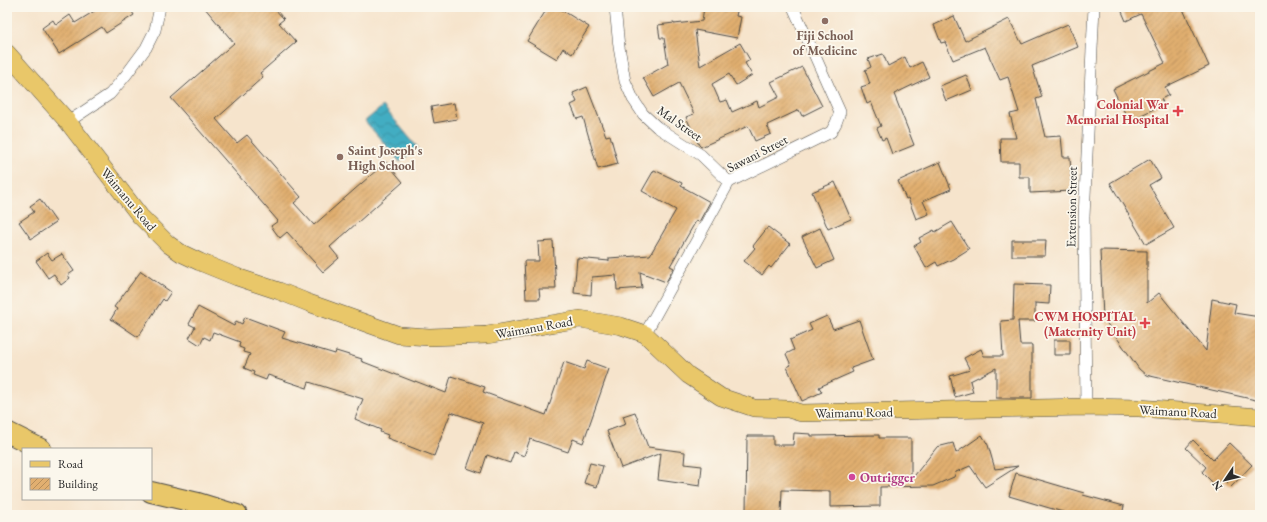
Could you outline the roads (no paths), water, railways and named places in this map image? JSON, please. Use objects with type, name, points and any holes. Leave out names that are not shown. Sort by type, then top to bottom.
[{"type":"highway","points":[[7,432],[39,448]]},
{"type":"highway","points":[[152,492],[237,515]]},
{"type":"main road","name":"Waimanu Road","points":[[7,53],[68,122],[140,216],[168,244],[180,253],[237,277],[399,335],[429,337],[486,335],[580,319],[621,326],[645,334],[688,375],[721,397],[754,408],[788,409],[801,413],[1086,408],[1146,409],[1260,417]]},
{"type":"street","points":[[68,122],[110,94],[126,76],[146,48],[155,30],[160,7]]},
{"type":"street","name":"Mal Street","points":[[615,7],[619,47],[625,81],[633,99],[643,114],[657,127],[701,155],[729,182]]},
{"type":"street","name":"Sawani Street","points":[[645,334],[729,182],[831,132],[836,123],[840,112],[793,7]]},
{"type":"street","name":"Extension Street","points":[[1086,408],[1084,217],[1094,7]]},
{"type":"water","points":[[383,106],[418,148],[400,162],[365,121]]},
{"type":"place","name":"Fiji School of Medicine","points":[[825,21]]},
{"type":"place","name":"Colonial War Memorial Hospital","points":[[1178,111]]},
{"type":"place","name":"Saint Joseph's High School","points":[[340,157]]},
{"type":"place","name":"CWM HOSPITAL (Maternity Unit)","points":[[1145,323]]},
{"type":"place","name":"Outrigger","points":[[852,477]]}]
